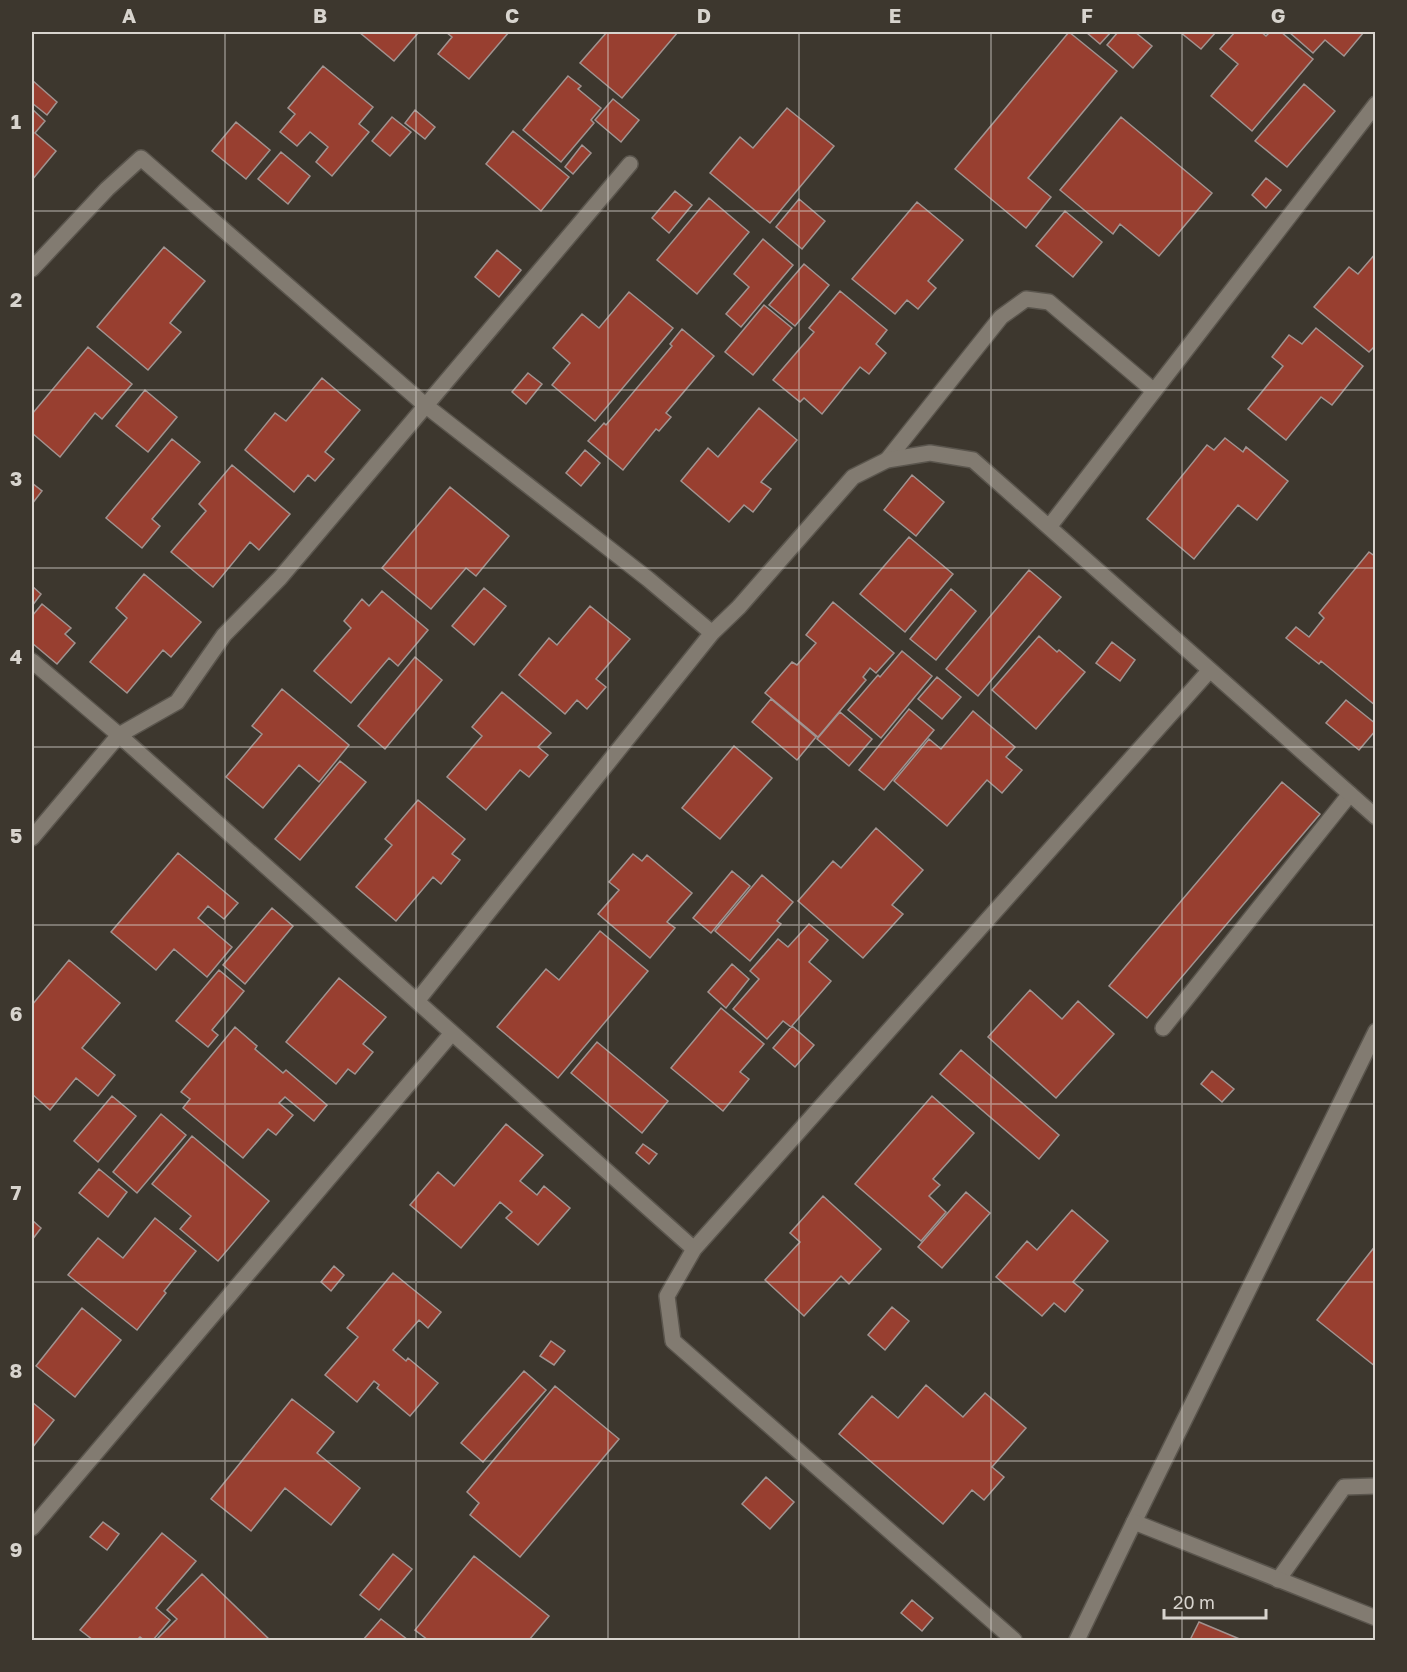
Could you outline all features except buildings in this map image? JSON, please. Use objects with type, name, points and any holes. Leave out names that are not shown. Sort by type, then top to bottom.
[{"type":"street","points":[[1049,527],[1376,104]]},
{"type":"street","points":[[32,269],[107,189],[141,158],[425,405],[648,579],[712,633]]},
{"type":"street","points":[[32,838],[118,735],[177,702],[224,635],[280,578],[630,164]]},
{"type":"street","points":[[887,460],[1001,317],[1026,299],[1049,302],[1154,391]]},
{"type":"street","points":[[417,1001],[712,633],[739,607],[853,477],[887,460],[930,453],[973,460],[1376,816]]},
{"type":"street","points":[[32,661],[694,1249]]},
{"type":"street","points":[[1014,1641],[673,1341],[667,1296],[694,1249],[1210,670]]},
{"type":"street","points":[[1163,1028],[1350,794]]},
{"type":"street","points":[[1077,1641],[1376,1031]]},
{"type":"street","points":[[32,1528],[452,1033]]},
{"type":"street","points":[[1278,1580],[1344,1487],[1376,1486]]},
{"type":"street","points":[[1134,1522],[1376,1618]]}]
